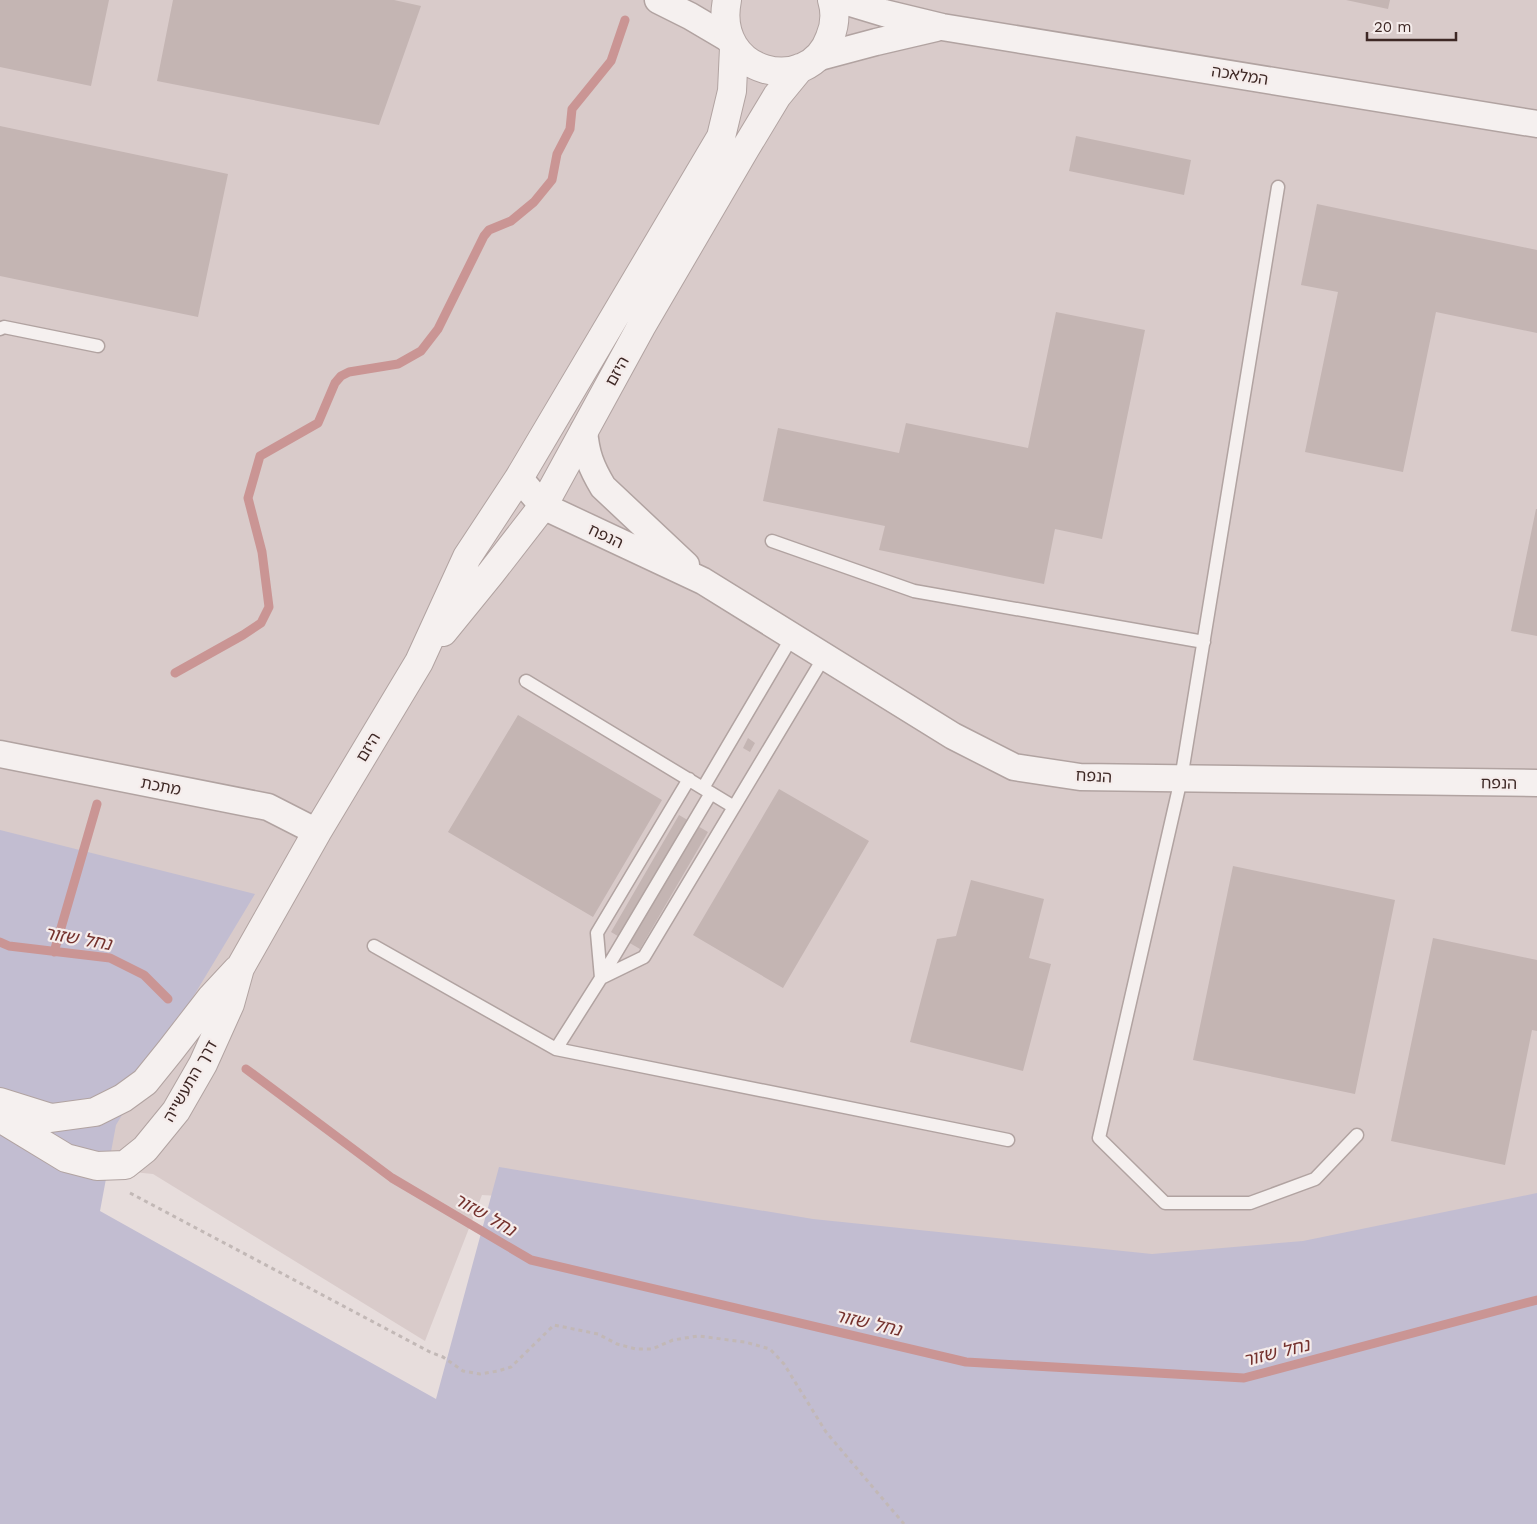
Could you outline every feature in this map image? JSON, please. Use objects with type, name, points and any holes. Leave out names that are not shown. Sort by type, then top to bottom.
[{"type":"street","name":"המלאכה","points":[[658,0],[690,16],[732,43],[747,61],[763,69],[782,72],[876,42],[942,27]]},
{"type":"street","points":[[727,0],[724,14],[726,32],[732,43]]},
{"type":"street","points":[[808,63],[828,44],[834,27],[835,8],[832,0]]},
{"type":"street","name":"המלאכה","points":[[841,0],[942,27],[1537,124]]},
{"type":"street","name":"היזם","points":[[317,832],[418,662],[467,557],[519,478],[721,137],[732,91],[732,43]]},
{"type":"street","name":"היזם","points":[[418,662],[491,573],[542,506],[642,327],[745,149],[777,96],[808,63]]},
{"type":"street","name":"הנפח","points":[[584,430],[586,450],[603,487],[703,581]]},
{"type":"street","name":"הנפח","points":[[519,478],[542,506],[703,581],[953,736],[1014,767],[1080,777],[1537,783]]},
{"type":"street","name":"מתכת","points":[[0,754],[268,807],[317,832]]},
{"type":"street","name":"דרך התעשייה","points":[[0,1118],[66,1158],[97,1166],[125,1165],[145,1149],[176,1111],[203,1064],[230,1004],[240,968],[317,832]]},
{"type":"street","name":"דרך התעשייה","points":[[0,1102],[51,1118],[95,1112],[123,1098],[145,1082],[211,998],[240,968]]},
{"type":"lane","points":[[1278,187],[1181,779],[1099,1138],[1165,1203],[1250,1204],[1314,1179],[1358,1134]]},
{"type":"lane","points":[[0,329],[4,327],[98,346]]},
{"type":"lane","points":[[772,541],[914,591],[1204,642]]},
{"type":"lane","points":[[556,1049],[600,978],[792,637]]},
{"type":"lane","points":[[600,978],[644,957],[824,657]]},
{"type":"lane","points":[[526,681],[734,807]]},
{"type":"lane","points":[[600,978],[597,933],[689,779]]},
{"type":"lane","points":[[374,946],[556,1049],[1008,1140]]},
{"type":"path","points":[[126,1191],[430,1352],[444,1357],[462,1371],[480,1374],[510,1367],[554,1325],[598,1334],[617,1344],[636,1349],[652,1349],[673,1340],[698,1336],[745,1342],[770,1349],[784,1364],[826,1432],[904,1524]]},
{"type":"shaded area","points":[[0,0],[1537,0],[1537,1384],[557,1200],[482,1195],[425,1341],[153,1174],[0,1159]]},
{"type":"shaded area","points":[[0,830],[255,894],[116,1125],[100,1211],[436,1399],[499,1167],[813,1219],[1152,1254],[1303,1241],[1537,1193],[1537,1524],[0,1524]]},
{"type":"building","points":[[0,0],[109,0],[91,86],[0,67]]},
{"type":"building","points":[[173,0],[394,0],[421,6],[379,125],[157,81]]},
{"type":"building","points":[[1346,0],[1390,0],[1388,9]]},
{"type":"building","points":[[0,126],[228,174],[198,317],[0,276]]},
{"type":"building","points":[[1076,136],[1191,160],[1184,195],[1069,171]]},
{"type":"building","points":[[1317,204],[1537,250],[1537,333],[1436,312],[1403,472],[1305,452],[1338,292],[1301,285]]},
{"type":"building","points":[[1056,312],[1145,330],[1102,539],[1055,529],[1044,584],[879,550],[885,526],[763,501],[778,428],[899,453],[906,423],[1028,448]]},
{"type":"building","points":[[1537,509],[1537,636],[1511,631]]},
{"type":"building","points":[[518,715],[662,800],[593,917],[448,832]]},
{"type":"building","points":[[748,738],[755,743],[750,752],[743,748]]},
{"type":"building","points":[[779,789],[869,841],[783,988],[693,935]]},
{"type":"building","points":[[679,815],[708,832],[640,949],[611,932]]},
{"type":"building","points":[[1233,866],[1395,900],[1355,1094],[1193,1060]]},
{"type":"building","points":[[971,880],[1044,899],[1029,958],[1051,964],[1023,1071],[910,1042],[937,939],[956,936]]},
{"type":"building","points":[[1433,938],[1537,960],[1537,1031],[1532,1030],[1505,1165],[1391,1141]]},
{"type":"waterway","points":[[175,673],[261,623],[269,607],[262,552],[248,498],[260,456],[318,423],[335,383],[341,376],[349,372],[398,364],[421,351],[438,329],[484,236],[489,230],[511,221],[534,202],[552,180],[557,154],[570,129],[572,109],[611,61],[625,20]]},
{"type":"waterway","points":[[54,952],[97,804]]},
{"type":"waterway","name":"נחל שזור","points":[[0,942],[9,946],[110,958],[144,975],[168,999]]},
{"type":"waterway","name":"נחל שזור","points":[[246,1069],[392,1178],[531,1260],[966,1362],[1244,1378],[1537,1300]]}]
